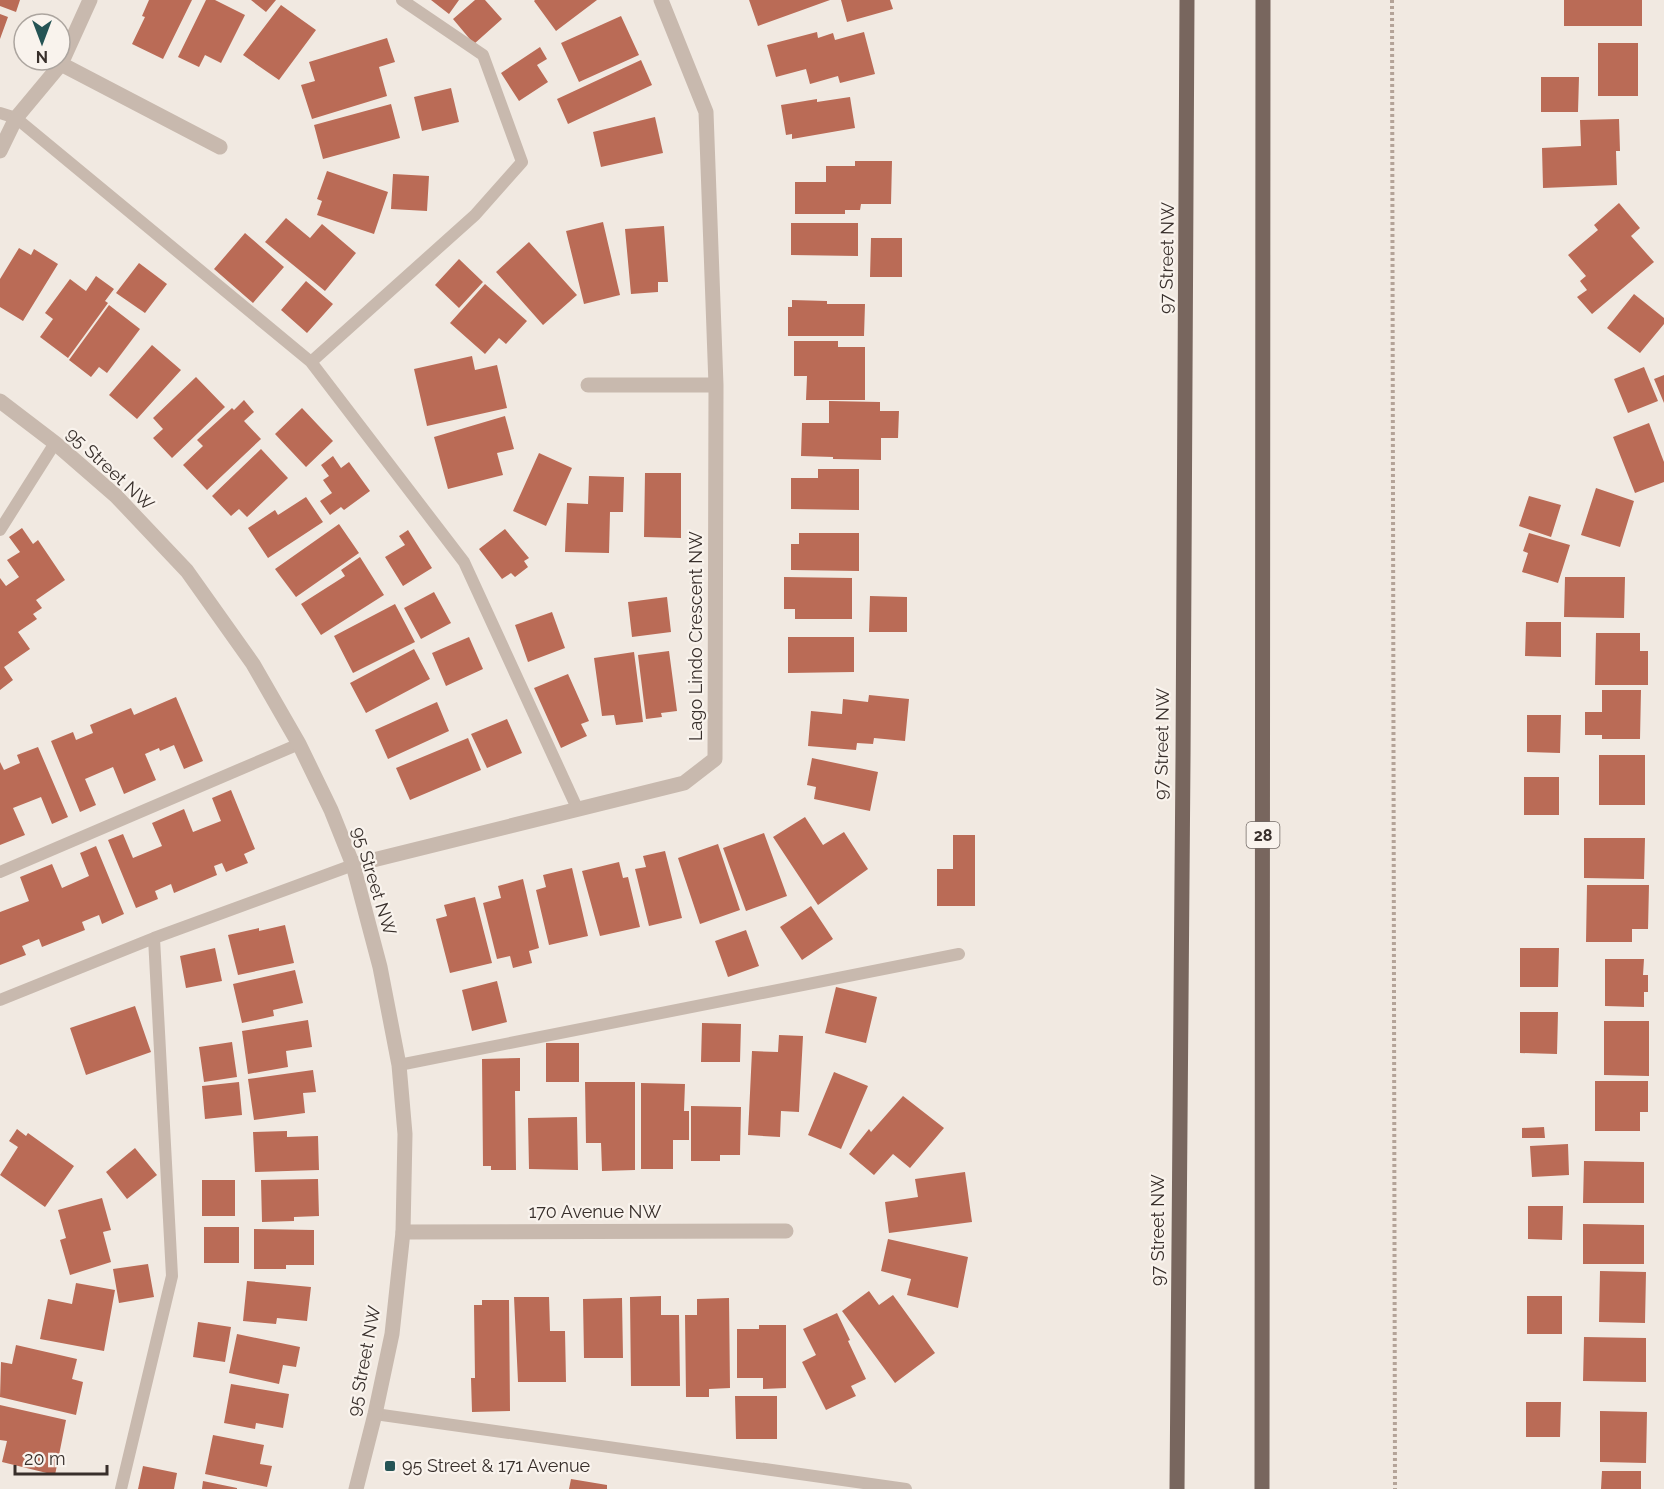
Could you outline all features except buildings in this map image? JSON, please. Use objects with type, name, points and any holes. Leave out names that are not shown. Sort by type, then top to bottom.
[{"type":"main road","name":"97 Street NW","points":[[1177,1489],[1187,0]]},
{"type":"main road","name":"28","points":[[1262,1489],[1263,0]]},
{"type":"street","points":[[72,40],[90,0]]},
{"type":"street","name":"Lago Lindo Crescent NW","points":[[353,865],[684,783],[715,759],[716,385],[706,112],[661,0]]},
{"type":"street","points":[[72,70],[220,147]]},
{"type":"street","points":[[0,151],[16,118],[54,72]]},
{"type":"street","points":[[588,385],[716,385]]},
{"type":"street","name":"95 Street NW","points":[[0,401],[55,443],[116,496],[188,571],[253,664],[299,744],[331,810],[353,865],[380,967],[399,1065],[405,1134],[403,1232],[392,1334],[356,1489]]},
{"type":"street","name":"170 Avenue NW","points":[[403,1232],[786,1231]]},
{"type":"lane","points":[[311,362],[475,215],[522,162],[483,55],[402,0]]},
{"type":"lane","points":[[0,113],[16,118],[311,362],[464,562],[577,808]]},
{"type":"lane","points":[[0,530],[55,443]]},
{"type":"lane","points":[[0,872],[299,744]]},
{"type":"lane","points":[[0,1000],[154,938],[353,865]]},
{"type":"lane","points":[[121,1489],[172,1276],[154,938]]},
{"type":"lane","points":[[399,1065],[959,954]]},
{"type":"lane","points":[[375,1413],[906,1489]]},
{"type":"path","points":[[1392,0],[1395,1489]]},
{"type":"place","name":"95 Street & 171 Avenue","points":[[390,1466]]}]
